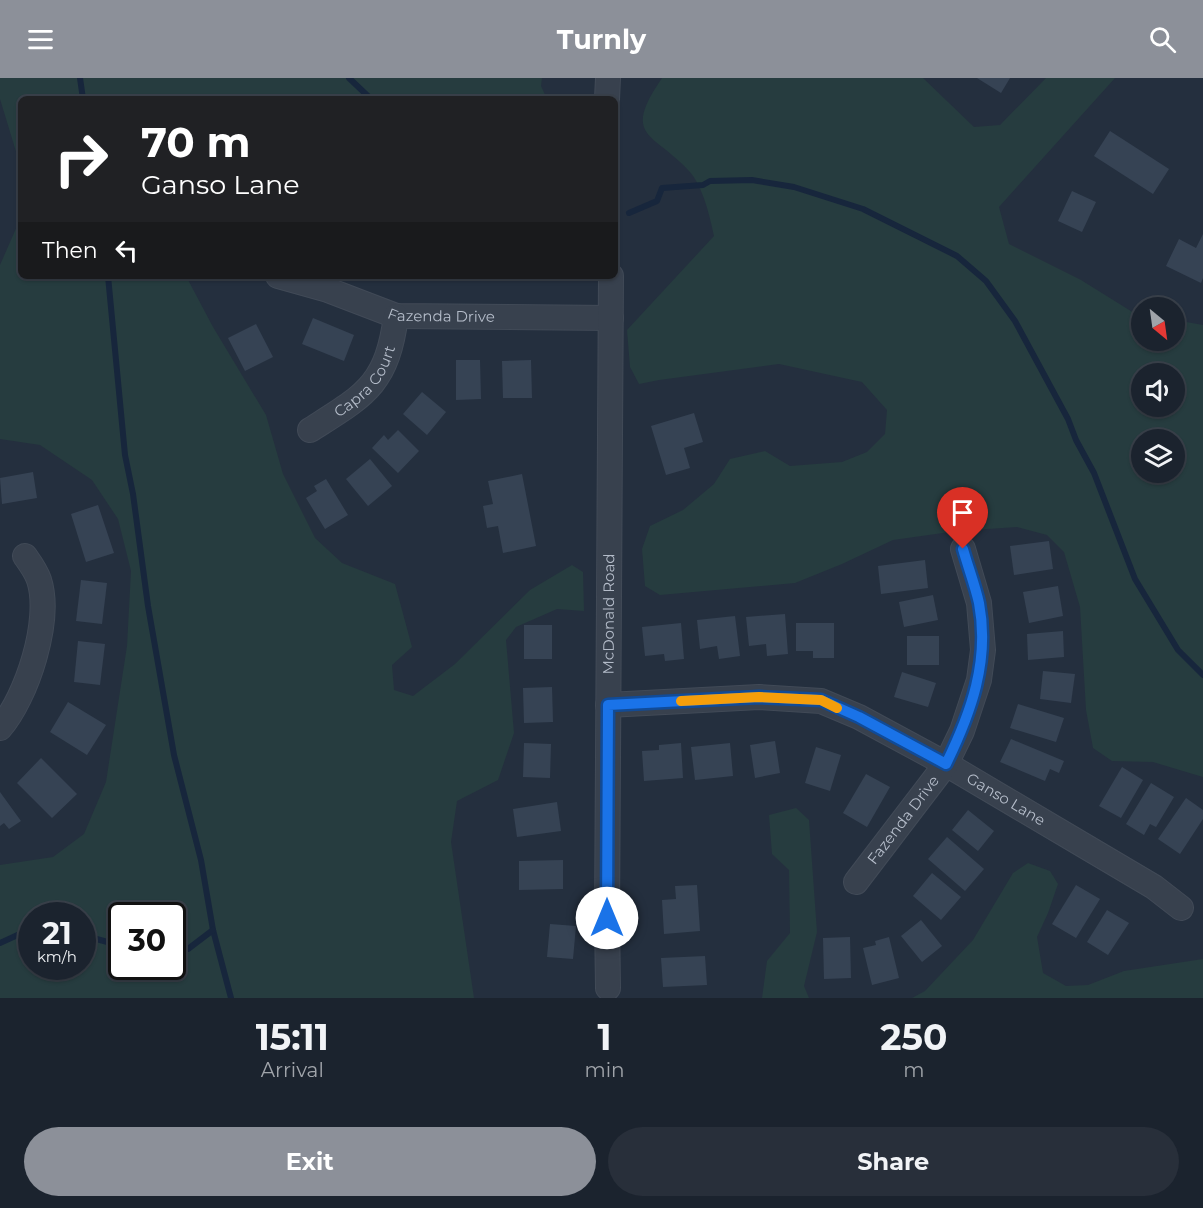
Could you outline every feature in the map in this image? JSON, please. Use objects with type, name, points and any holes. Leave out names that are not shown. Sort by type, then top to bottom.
[{"type":"street","points":[[607,96],[608,78]]},
{"type":"street","name":"Fazenda Drive","points":[[289,279],[328,290],[396,316],[611,318]]},
{"type":"street","name":"McDonald Road","points":[[608,988],[611,279]]},
{"type":"street","name":"Capra Court","points":[[310,430],[346,407],[373,385],[388,356],[396,316]]},
{"type":"street","name":"Fazenda Drive","points":[[856,882],[946,764],[966,721],[979,680],[983,650],[979,603],[963,549]]},
{"type":"street","points":[[0,728],[18,700],[31,671],[39,641],[42,599],[39,581],[25,556]]},
{"type":"street","name":"Ganso Lane","points":[[608,705],[759,697],[821,700],[859,717],[946,764],[1154,887],[1180,908]]},
{"type":"green space","points":[[0,78],[542,78],[541,86],[546,96],[18,96],[18,158],[0,99]]},
{"type":"green space","points":[[662,78],[923,78],[974,127],[1000,125],[1046,78],[1115,78],[999,207],[1009,244],[1081,280],[1131,311],[1131,351],[1185,351],[1185,322],[1203,325],[1203,777],[1153,762],[1112,761],[1093,748],[1086,710],[1080,607],[1064,552],[1047,535],[1017,527],[957,531],[893,540],[795,583],[660,595],[645,586],[642,549],[650,526],[683,510],[714,484],[730,459],[765,451],[790,466],[842,462],[867,452],[885,434],[887,410],[862,382],[779,364],[639,384],[630,367],[627,330],[714,236],[705,202],[694,177],[647,132],[643,124],[644,112]]},
{"type":"green space","points":[[18,224],[18,279],[188,279],[213,327],[266,415],[283,474],[315,538],[342,563],[395,584],[412,647],[392,665],[394,690],[413,696],[455,664],[530,590],[572,565],[583,572],[584,611],[557,609],[516,627],[506,640],[514,733],[498,780],[457,801],[451,842],[474,998],[0,998],[0,865],[53,857],[84,834],[106,782],[127,646],[131,571],[118,519],[92,480],[40,445],[0,439],[0,265]]},
{"type":"green space","points":[[796,808],[809,820],[817,932],[804,986],[809,998],[762,998],[767,961],[790,933],[789,870],[772,854],[769,815]]},
{"type":"green space","points":[[1028,863],[1050,871],[1058,884],[1037,937],[1043,973],[1066,986],[1088,985],[1124,971],[1203,959],[1203,998],[912,998],[925,991],[973,940],[1013,873]]},
{"type":"building","points":[[977,78],[1010,78],[1001,93]]},
{"type":"building","points":[[1110,131],[1169,169],[1153,194],[1094,156]]},
{"type":"building","points":[[1072,191],[1096,202],[1082,232],[1058,221]]},
{"type":"building","points":[[1203,234],[1201,283],[1166,266],[1179,239],[1196,248]]},
{"type":"building","points":[[313,318],[354,335],[344,361],[302,344]]},
{"type":"building","points":[[256,324],[273,357],[245,371],[228,338]]},
{"type":"building","points":[[456,360],[480,360],[481,399],[456,400]]},
{"type":"building","points":[[531,360],[532,398],[503,398],[502,361]]},
{"type":"building","points":[[422,392],[446,412],[427,435],[403,414]]},
{"type":"building","points":[[694,413],[703,442],[684,448],[690,468],[666,475],[651,426]]},
{"type":"building","points":[[398,430],[419,451],[398,473],[372,448],[384,435],[388,440]]},
{"type":"building","points":[[370,459],[392,486],[368,506],[346,479]]},
{"type":"building","points":[[33,472],[37,498],[2,504],[0,478]]},
{"type":"building","points":[[522,474],[536,546],[503,553],[498,526],[487,528],[483,506],[493,504],[488,481]]},
{"type":"building","points":[[326,479],[348,515],[325,529],[306,498],[317,491],[314,486]]},
{"type":"building","points":[[98,505],[114,553],[86,562],[71,514]]},
{"type":"building","points":[[1049,541],[1053,569],[1014,575],[1010,546]]},
{"type":"building","points":[[925,560],[928,588],[881,594],[878,566]]},
{"type":"building","points":[[81,580],[107,583],[102,624],[76,621]]},
{"type":"building","points":[[1058,586],[1063,616],[1029,623],[1023,592]]},
{"type":"building","points":[[933,595],[938,620],[904,627],[899,602]]},
{"type":"building","points":[[785,614],[788,654],[767,656],[766,644],[749,646],[746,617]]},
{"type":"building","points":[[735,616],[740,656],[719,659],[717,646],[700,649],[697,620]]},
{"type":"building","points":[[681,623],[684,659],[665,661],[664,654],[645,656],[642,627]]},
{"type":"building","points":[[796,623],[834,623],[834,658],[813,658],[813,651],[796,651]]},
{"type":"building","points":[[524,625],[552,625],[552,659],[524,659]]},
{"type":"building","points":[[1063,631],[1064,657],[1028,660],[1027,634]]},
{"type":"building","points":[[907,636],[939,636],[939,665],[907,665]]},
{"type":"building","points":[[78,641],[105,644],[100,685],[74,682]]},
{"type":"building","points":[[1043,671],[1075,674],[1071,703],[1040,699]]},
{"type":"building","points":[[902,672],[936,683],[928,707],[894,697]]},
{"type":"building","points":[[552,687],[553,722],[524,723],[523,688]]},
{"type":"building","points":[[68,702],[106,725],[87,755],[50,732]]},
{"type":"building","points":[[1018,704],[1064,718],[1056,742],[1010,728]]},
{"type":"building","points":[[1011,739],[1064,761],[1059,773],[1050,769],[1045,781],[1000,762]]},
{"type":"building","points":[[775,741],[780,773],[755,778],[750,745]]},
{"type":"building","points":[[524,743],[551,744],[550,778],[523,777]]},
{"type":"building","points":[[681,743],[683,778],[644,781],[642,751],[659,750],[659,745]]},
{"type":"building","points":[[730,743],[733,776],[695,780],[691,747]]},
{"type":"building","points":[[816,747],[841,755],[830,791],[805,783]]},
{"type":"building","points":[[41,758],[77,794],[52,818],[17,783]]},
{"type":"building","points":[[1122,767],[1143,780],[1121,818],[1099,806]]},
{"type":"building","points":[[866,774],[890,787],[867,827],[843,813]]},
{"type":"building","points":[[1151,783],[1174,797],[1156,827],[1150,824],[1144,835],[1126,824]]},
{"type":"building","points":[[0,792],[21,821],[9,829],[4,823],[0,826]]},
{"type":"building","points":[[1186,798],[1203,810],[1203,819],[1180,854],[1158,839]]},
{"type":"building","points":[[557,802],[561,831],[517,837],[513,809]]},
{"type":"building","points":[[968,810],[994,831],[978,851],[952,830]]},
{"type":"building","points":[[947,837],[984,869],[965,891],[928,859]]},
{"type":"building","points":[[563,860],[563,889],[519,890],[519,861]]},
{"type":"building","points":[[932,873],[961,897],[941,920],[913,896]]},
{"type":"building","points":[[697,885],[700,931],[664,934],[662,900],[676,899],[675,886]]},
{"type":"building","points":[[1076,885],[1100,899],[1076,938],[1052,924]]},
{"type":"building","points":[[1107,910],[1129,923],[1108,955],[1087,942]]},
{"type":"building","points":[[921,920],[942,946],[922,962],[901,936]]},
{"type":"building","points":[[550,924],[576,926],[573,959],[547,957]]},
{"type":"building","points":[[850,937],[851,978],[824,979],[823,938]]},
{"type":"building","points":[[889,937],[899,978],[872,985],[863,948],[876,945],[875,941]]},
{"type":"building","points":[[705,956],[707,985],[663,987],[661,958]]},
{"type":"waterway","points":[[80,78],[83,96]]},
{"type":"waterway","points":[[349,78],[368,96]]},
{"type":"waterway","points":[[629,213],[657,201],[662,188],[703,185],[710,181],[752,180],[794,187],[863,209],[957,256],[986,281],[1015,321],[1068,419],[1076,440],[1094,473],[1135,579],[1178,650],[1203,675]]},
{"type":"waterway","points":[[108,279],[125,455],[133,494],[148,606],[174,755],[201,860],[213,930],[231,998]]},
{"type":"waterway","points":[[186,949],[213,930]]},
{"type":"waterway","points":[[0,943],[18,935]]},
{"type":"waterway","points":[[96,939],[108,942]]},
{"type":"slow traffic","points":[[681,701],[759,697],[821,700],[837,708]]},
{"type":"route","points":[[607,918],[608,705],[759,697],[821,700],[859,717],[946,764],[962,731],[974,697],[983,650],[979,603],[963,549]]}]
